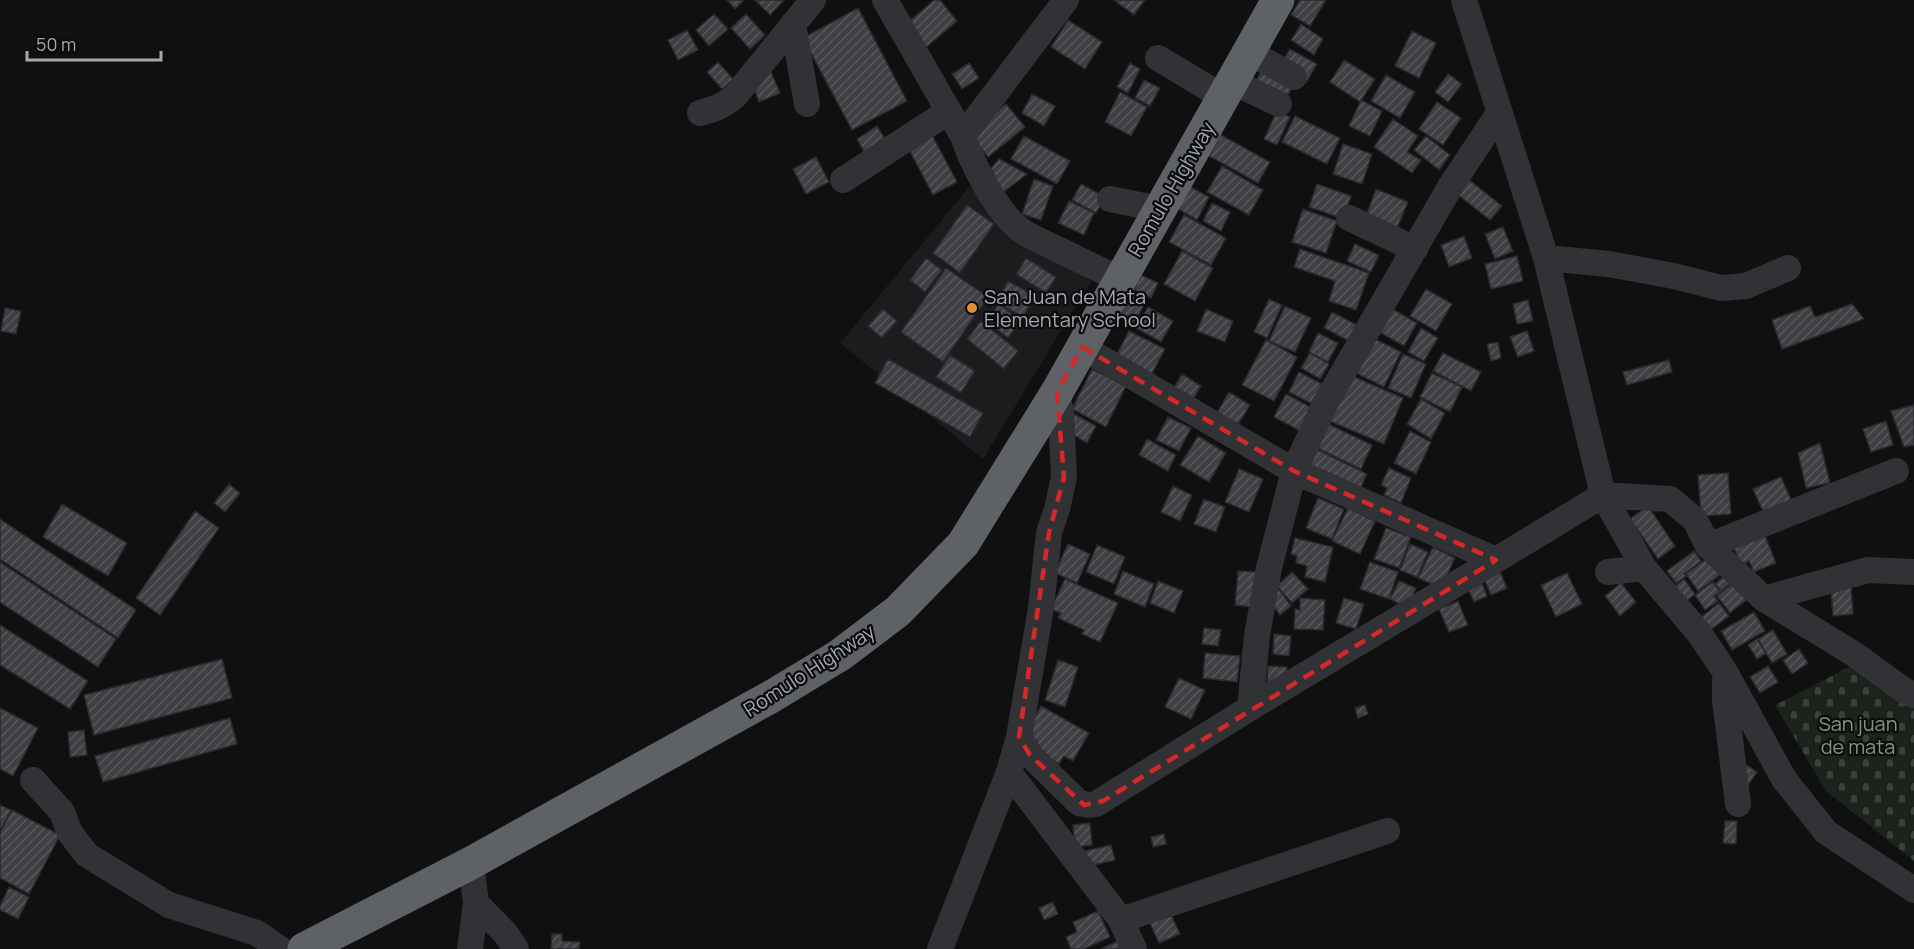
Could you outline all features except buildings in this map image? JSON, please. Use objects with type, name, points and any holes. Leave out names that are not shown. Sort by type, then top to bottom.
[{"type":"highway","name":"Romulo Highway","points":[[304,949],[471,863],[774,695],[840,655],[898,611],[963,543],[1058,392],[1278,0]]},
{"type":"street","points":[[700,112],[726,104],[735,96],[813,0]]},
{"type":"street","points":[[885,0],[963,136],[996,204],[1018,229],[1120,279]]},
{"type":"street","points":[[963,136],[1066,0]]},
{"type":"street","points":[[1464,0],[1546,258],[1603,495],[1644,568],[1699,633],[1724,670],[1784,779],[1826,832],[1914,890]]},
{"type":"street","points":[[793,24],[807,104]]},
{"type":"street","points":[[1249,52],[1294,77]]},
{"type":"street","points":[[1158,58],[1228,89],[1279,104]]},
{"type":"street","points":[[843,180],[949,111]]},
{"type":"street","points":[[1250,708],[1257,635],[1269,568],[1294,471],[1326,404],[1450,187],[1499,113]]},
{"type":"street","points":[[1110,199],[1159,209]]},
{"type":"street","points":[[1348,218],[1415,249]]},
{"type":"street","points":[[1546,258],[1609,264],[1674,276],[1721,288],[1746,286],[1788,268]]},
{"type":"street","points":[[1082,347],[1294,471],[1496,560]]},
{"type":"street","points":[[940,949],[1009,772],[1019,737],[1041,608],[1049,533],[1064,477],[1062,421],[1058,392]]},
{"type":"street","points":[[1708,546],[1896,471]]},
{"type":"street","points":[[1019,737],[1030,755],[1079,803],[1089,805],[1103,801],[1250,708],[1603,495],[1670,499],[1695,520],[1708,546],[1764,599],[1854,654],[1902,689],[1914,695]]},
{"type":"street","points":[[1608,572],[1644,568]]},
{"type":"street","points":[[1764,599],[1868,570],[1914,572]]},
{"type":"street","points":[[1724,670],[1725,700],[1738,804]]},
{"type":"street","points":[[1009,772],[1121,920],[1134,949]]},
{"type":"street","points":[[33,780],[62,812],[70,833],[87,855],[169,905],[257,933],[280,949]]},
{"type":"street","points":[[1121,920],[1387,831]]},
{"type":"street","points":[[471,863],[476,903],[471,946],[515,949]]},
{"type":"street","points":[[476,903],[506,933],[515,949]]},
{"type":"highlighted area","points":[[1082,347],[1294,471],[1496,560],[1103,801],[1084,805],[1030,755],[1019,737],[1049,533],[1064,477],[1057,392]]},
{"type":"shaded area","name":"San Juan de Mata Elementary School","points":[[970,186],[998,224],[1096,273],[983,459],[840,343]]},
{"type":"green space","name":"San juan de mata","points":[[1855,664],[1914,703],[1914,861],[1826,791],[1775,705]]},
{"type":"place","name":"San Juan de Mata Elementary School","points":[[972,308]]}]
